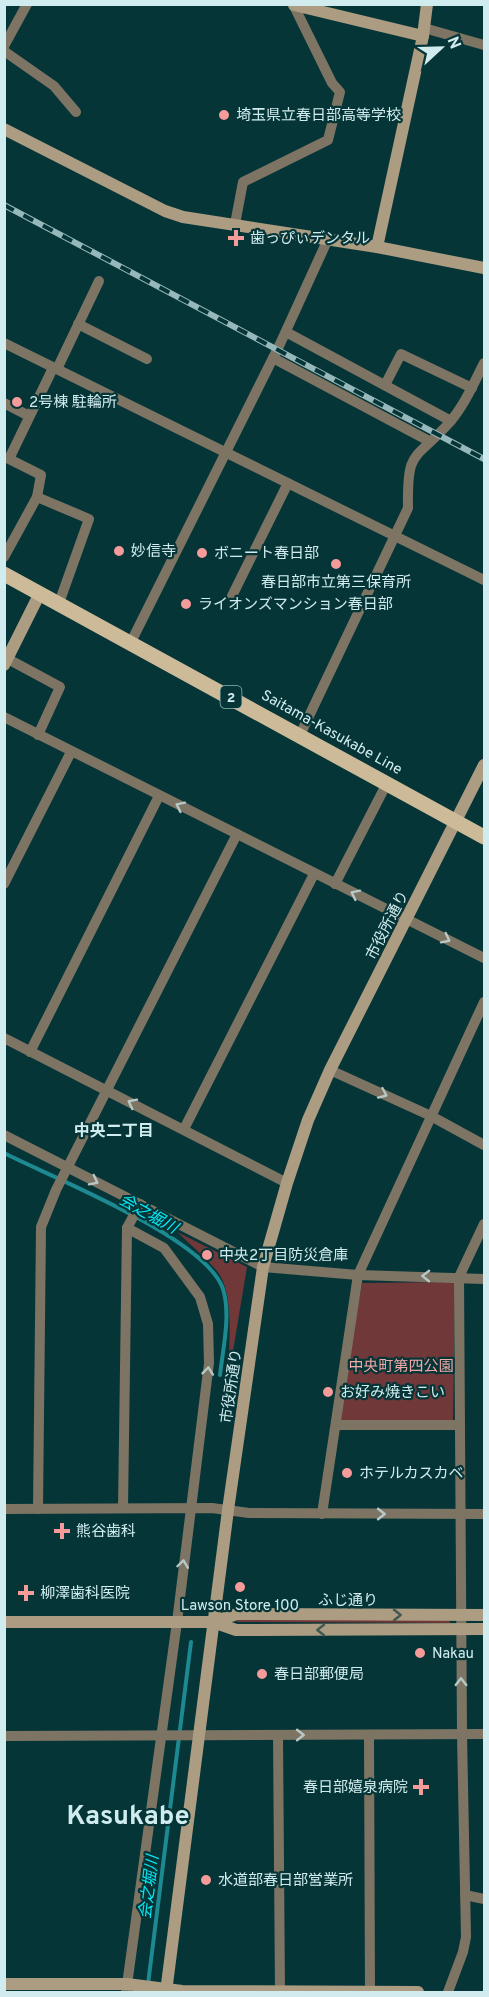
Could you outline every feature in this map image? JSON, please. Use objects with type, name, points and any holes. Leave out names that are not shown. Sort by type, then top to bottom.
[{"type":"main road","name":"Saitama-Kasukabe Line","points":[[4,574],[484,837]]},
{"type":"street","points":[[4,45],[27,4]]},
{"type":"street","points":[[377,247],[424,32],[427,4]]},
{"type":"street","points":[[293,5],[484,45]]},
{"type":"street","points":[[236,224],[243,182],[328,140],[333,123],[340,93],[332,83],[293,5]]},
{"type":"street","points":[[4,51],[54,86],[75,112]]},
{"type":"street","points":[[4,129],[165,211],[183,217],[377,247],[484,268]]},
{"type":"street","points":[[131,642],[286,332],[328,239]]},
{"type":"street","points":[[4,557],[38,497],[41,475],[9,459],[99,281]]},
{"type":"street","points":[[78,324],[147,359]]},
{"type":"street","points":[[286,332],[451,421]]},
{"type":"street","points":[[4,343],[484,580]]},
{"type":"street","points":[[385,385],[401,354],[472,388]]},
{"type":"street","points":[[273,358],[429,441]]},
{"type":"street","points":[[300,735],[408,508],[407,474],[414,456],[451,421],[472,388],[484,363]]},
{"type":"street","points":[[4,404],[29,416]]},
{"type":"street","points":[[232,596],[288,483]]},
{"type":"street","points":[[38,497],[89,519],[59,603]]},
{"type":"street","points":[[38,735],[60,687],[6,662],[40,593]]},
{"type":"street","points":[[4,717],[484,958]]},
{"type":"street","points":[[4,884],[71,752]]},
{"type":"street","name":"市役所通り","points":[[163,1990],[209,1622],[228,1510],[263,1267],[286,1183],[308,1120],[330,1070],[484,765]]},
{"type":"street","points":[[335,884],[387,783]]},
{"type":"street","points":[[30,1052],[159,796]]},
{"type":"street","points":[[38,1509],[41,1227],[56,1190],[237,834]]},
{"type":"street","points":[[184,1129],[314,874]]},
{"type":"street","points":[[322,1514],[358,1275],[484,1002]]},
{"type":"street","points":[[4,1038],[286,1183]]},
{"type":"street","points":[[330,1070],[431,1116],[484,1145]]},
{"type":"street","points":[[4,1135],[67,1170],[263,1267],[358,1275],[484,1279]]},
{"type":"street","points":[[123,1508],[129,1225],[139,1206]]},
{"type":"street","points":[[448,1992],[465,1944],[459,1277],[484,1224]]},
{"type":"street","points":[[129,1225],[164,1248],[200,1297],[208,1324],[209,1363],[180,1622],[130,1987]]},
{"type":"street","points":[[336,1425],[460,1425]]},
{"type":"street","points":[[4,1509],[212,1508],[241,1513],[484,1514]]},
{"type":"street","name":"ふじ通り","points":[[4,1622],[209,1622],[237,1614],[484,1615]]},
{"type":"street","name":"ふじ通り","points":[[209,1622],[236,1630],[484,1629]]},
{"type":"street","points":[[4,1736],[484,1734]]},
{"type":"street","points":[[278,1735],[280,1992]]},
{"type":"street","points":[[369,1736],[370,1992]]},
{"type":"street","points":[[465,1895],[484,1899]]},
{"type":"street","points":[[4,1984],[55,1988],[130,1987],[163,1990],[418,1992]]},
{"type":"green space","points":[[177,1232],[247,1267],[228,1381],[230,1323],[227,1294],[223,1281],[217,1271]]},
{"type":"green space","name":"中央町第四公園","points":[[455,1282],[453,1422],[338,1423],[362,1283]]},
{"type":"green space","points":[[238,1619],[449,1620],[450,1623],[237,1622]]},
{"type":"waterway","name":"会之堀川","points":[[4,1153],[125,1211],[159,1230],[188,1250],[211,1270],[223,1289],[226,1310],[226,1332],[220,1375]]},
{"type":"waterway","name":"会之堀川","points":[[148,1984],[191,1642]]},
{"type":"railway","points":[[4,205],[484,459]]},
{"type":"place","name":"埼玉県立春日部高等学校","points":[[224,115]]},
{"type":"place","name":"歯っぴぃデンタル","points":[[236,238]]},
{"type":"place","name":"2号棟 駐輪所","points":[[17,402]]},
{"type":"place","name":"妙信寺","points":[[119,551]]},
{"type":"place","name":"ボニート春日部","points":[[202,553]]},
{"type":"place","name":"春日部市立第三保育所","points":[[336,564]]},
{"type":"place","name":"ライオンズマンション春日部","points":[[186,604]]},
{"type":"place","name":"中央2丁目防災倉庫","points":[[207,1255]]},
{"type":"place","name":"お好み焼きこい","points":[[328,1392]]},
{"type":"place","name":"ホテルカスカベ","points":[[347,1473]]},
{"type":"place","name":"熊谷歯科","points":[[62,1531]]},
{"type":"place","name":"Lawson Store 100","points":[[240,1587]]},
{"type":"place","name":"柳澤歯科医院","points":[[26,1593]]},
{"type":"place","name":"Nakau","points":[[420,1653]]},
{"type":"place","name":"春日部郵便局","points":[[262,1674]]},
{"type":"place","name":"春日部嬉泉病院","points":[[421,1787]]},
{"type":"place","name":"水道部春日部営業所","points":[[206,1880]]},
{"type":"district","name":"中央二丁目","points":[[114,1130]]},
{"type":"district","name":"Kasukabe","points":[[128,1815]]}]
